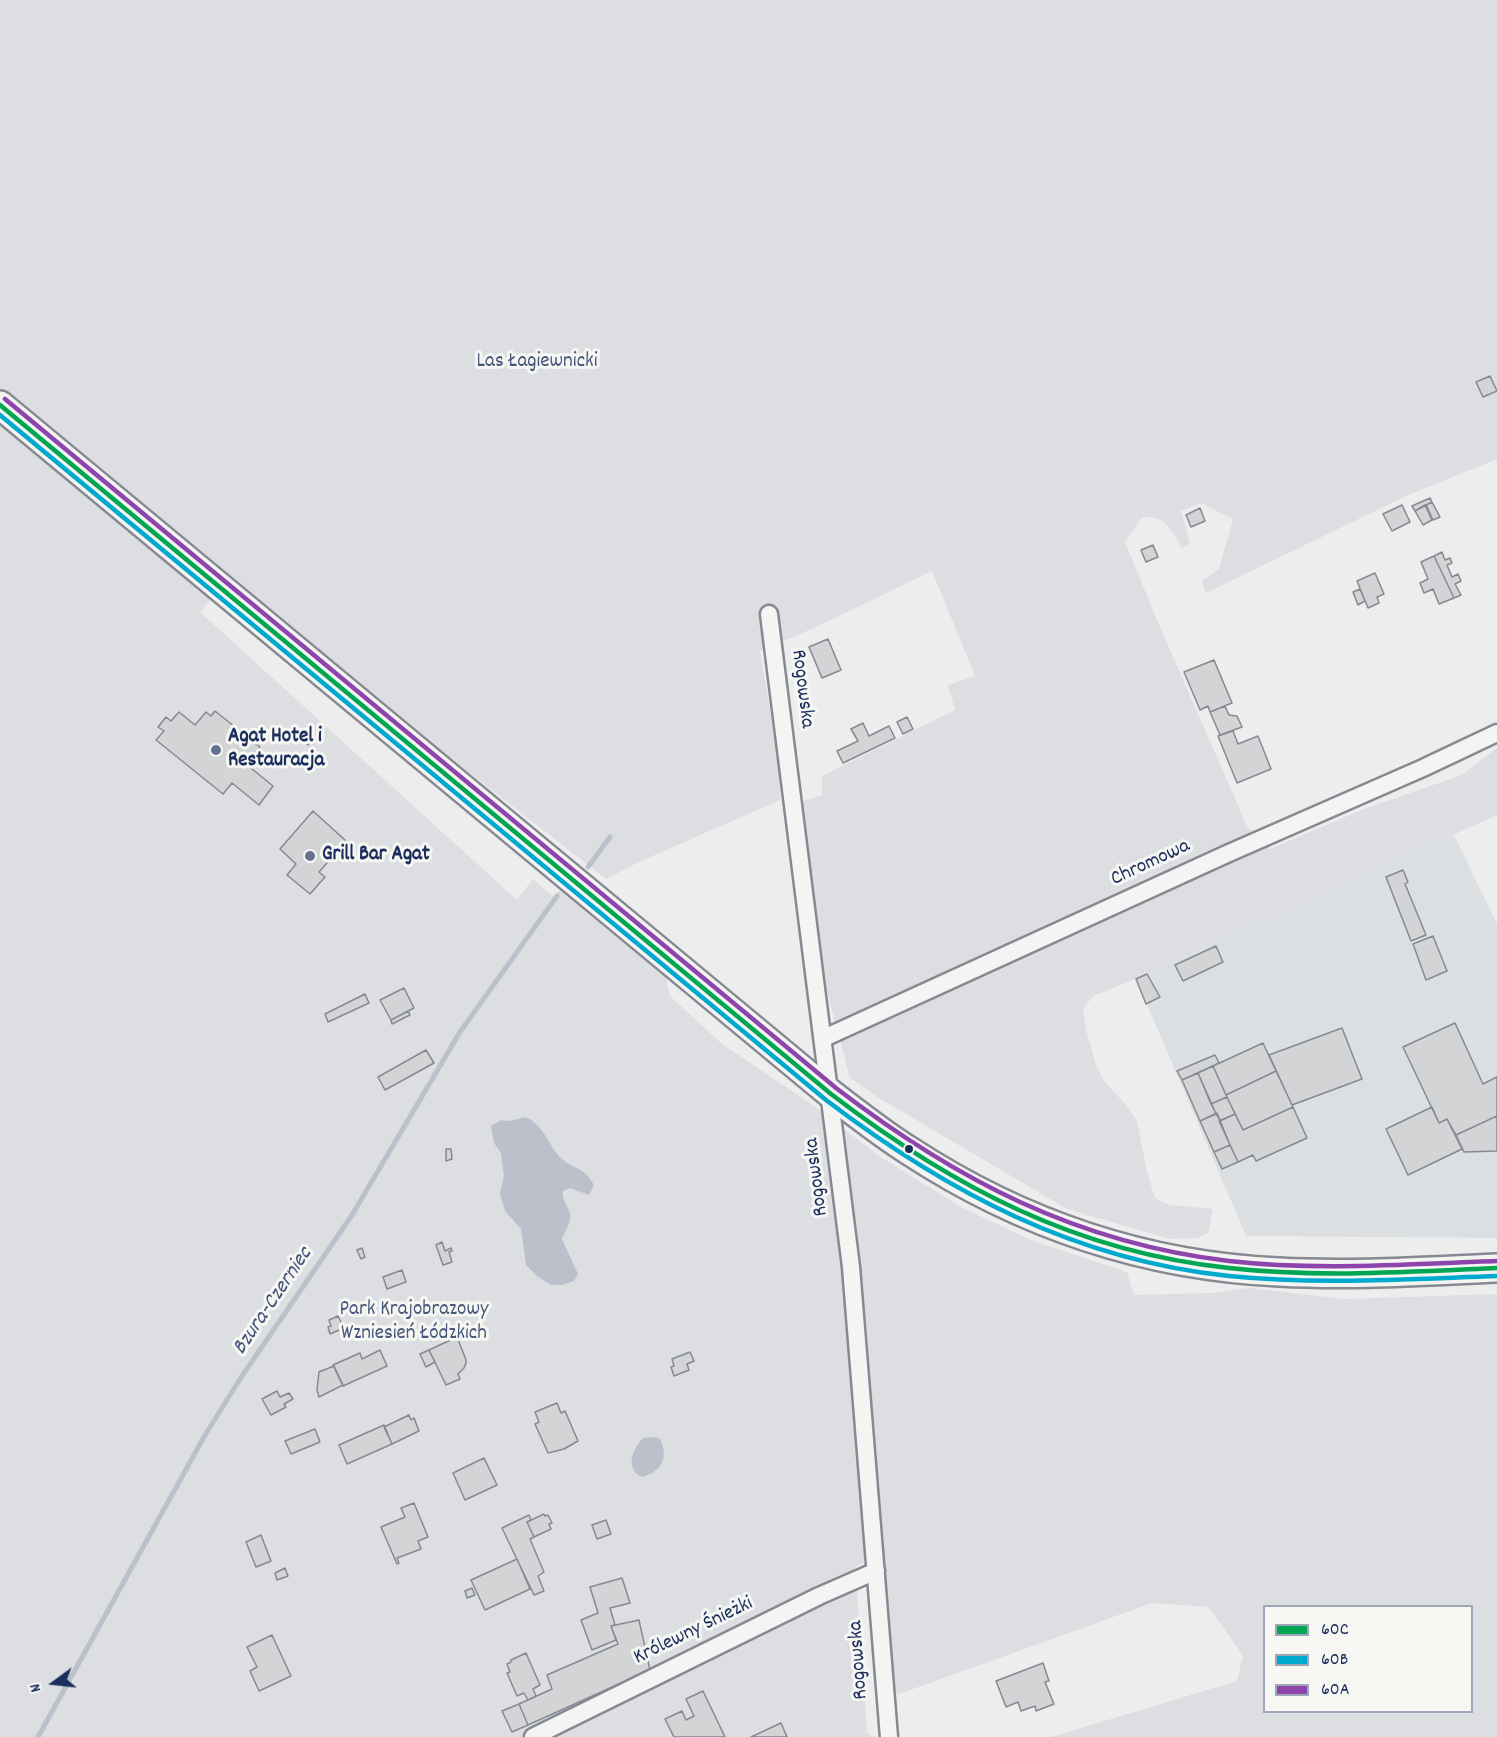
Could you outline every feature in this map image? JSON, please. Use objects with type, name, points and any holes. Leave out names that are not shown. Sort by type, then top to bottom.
[{"type":"main road","points":[[0,405],[831,1094],[908,1151],[969,1187],[1033,1218],[1106,1244],[1181,1262],[1276,1272],[1348,1273],[1497,1268]]},
{"type":"street","name":"Rogowska","points":[[769,614],[851,1267],[889,1737]]},
{"type":"street","name":"Chromowa","points":[[824,1038],[1497,733]]},
{"type":"street","name":"Królewny Śnieżki","points":[[533,1737],[819,1596],[876,1571]]},
{"type":"shaded area","points":[[1454,835],[1497,924],[1497,1238],[1246,1236],[1136,979]]},
{"type":"shaded area","points":[[525,1117],[537,1125],[562,1159],[582,1171],[594,1185],[589,1195],[570,1188],[563,1191],[570,1216],[569,1225],[562,1239],[578,1274],[574,1281],[562,1285],[551,1285],[526,1265],[521,1229],[505,1211],[500,1194],[504,1175],[501,1153],[494,1143],[491,1126],[501,1120],[510,1121]]},
{"type":"shaded area","points":[[643,1438],[660,1439],[664,1458],[655,1471],[642,1477],[633,1469],[632,1458]]},
{"type":"green space","points":[[0,0],[1497,0],[1497,459],[1408,495],[1206,593],[1202,581],[1219,569],[1233,519],[1201,503],[1181,511],[1190,543],[1182,548],[1167,525],[1157,518],[1150,517],[1142,517],[1125,542],[1247,826],[1270,849],[1364,809],[1462,775],[1497,748],[1497,815],[1147,974],[1093,996],[1083,1009],[1086,1030],[1097,1068],[1105,1082],[1137,1121],[1147,1172],[1155,1198],[1169,1205],[1213,1209],[1208,1233],[1197,1238],[1170,1239],[1067,1209],[879,1098],[850,1078],[828,995],[800,802],[822,795],[822,776],[955,710],[948,685],[975,676],[932,571],[816,627],[760,651],[778,758],[780,800],[639,862],[606,879],[225,582],[200,612],[517,900],[533,879],[554,897],[560,890],[666,978],[670,996],[722,1044],[807,1101],[882,1158],[963,1208],[1033,1241],[1127,1272],[1134,1295],[1212,1293],[1249,1288],[1344,1299],[1497,1294],[1497,1737],[1051,1737],[1237,1681],[1243,1656],[1209,1607],[1152,1603],[895,1694],[883,1552],[855,1567],[867,1733],[871,1737],[0,1737]]},
{"type":"building","points":[[1490,376],[1497,391],[1483,397],[1476,382]]},
{"type":"building","points":[[1430,498],[1432,502],[1415,511],[1412,506]]},
{"type":"building","points":[[1432,502],[1440,517],[1433,520],[1426,505]]},
{"type":"building","points":[[1402,505],[1410,522],[1392,531],[1383,514]]},
{"type":"building","points":[[1425,505],[1432,520],[1423,525],[1415,511]]},
{"type":"building","points":[[1200,508],[1205,521],[1191,527],[1186,515]]},
{"type":"building","points":[[1153,545],[1158,557],[1146,562],[1141,550]]},
{"type":"building","points":[[1442,552],[1445,560],[1450,558],[1452,563],[1447,565],[1452,577],[1458,574],[1461,581],[1455,584],[1461,595],[1454,598],[1434,556]]},
{"type":"building","points":[[1434,556],[1454,598],[1439,604],[1433,589],[1424,593],[1420,583],[1428,579],[1421,562]]},
{"type":"building","points":[[1375,573],[1384,594],[1377,597],[1379,603],[1368,608],[1357,581]]},
{"type":"building","points":[[1360,589],[1365,601],[1358,605],[1353,592]]},
{"type":"building","points":[[828,639],[841,670],[822,678],[809,647]]},
{"type":"building","points":[[1214,660],[1232,703],[1210,712],[1208,706],[1200,710],[1184,672]]},
{"type":"building","points":[[1225,706],[1229,715],[1237,716],[1242,727],[1220,735],[1210,712]]},
{"type":"building","points":[[215,711],[260,747],[246,764],[273,786],[259,805],[232,783],[223,794],[156,740],[164,731],[158,727],[166,717],[171,721],[179,712],[195,725],[206,712],[211,716]]},
{"type":"building","points":[[907,717],[913,729],[903,734],[897,722]]},
{"type":"building","points":[[863,723],[869,736],[889,726],[895,738],[843,763],[837,751],[858,741],[851,729]]},
{"type":"building","points":[[307,730],[314,737],[308,745],[300,738]]},
{"type":"building","points":[[1233,731],[1238,744],[1258,736],[1271,769],[1237,783],[1218,736]]},
{"type":"building","name":"Grill Bar Agat","points":[[313,811],[346,841],[319,872],[325,877],[310,894],[287,875],[296,864],[280,849]]},
{"type":"building","points":[[1403,870],[1408,882],[1405,884],[1426,935],[1411,941],[1386,877]]},
{"type":"building","points":[[1433,936],[1447,971],[1426,980],[1413,944]]},
{"type":"building","points":[[1216,946],[1223,962],[1183,981],[1175,965]]},
{"type":"building","points":[[1147,974],[1160,997],[1146,1004],[1136,979]]},
{"type":"building","points":[[404,988],[414,1008],[391,1020],[380,1000]]},
{"type":"building","points":[[365,994],[369,1003],[328,1022],[325,1014]]},
{"type":"building","points":[[408,1011],[410,1015],[392,1024],[391,1020]]},
{"type":"building","points":[[1455,1023],[1483,1084],[1497,1077],[1497,1116],[1456,1135],[1447,1119],[1439,1123],[1403,1047]]},
{"type":"building","points":[[1342,1028],[1362,1079],[1292,1105],[1269,1055]]},
{"type":"building","points":[[1263,1043],[1276,1071],[1226,1095],[1213,1066]]},
{"type":"building","points":[[426,1050],[434,1063],[385,1090],[378,1077]]},
{"type":"building","points":[[1215,1055],[1219,1063],[1182,1080],[1177,1071]]},
{"type":"building","points":[[1213,1066],[1227,1097],[1211,1104],[1198,1073]]},
{"type":"building","points":[[1276,1071],[1293,1107],[1243,1130],[1226,1095]]},
{"type":"building","points":[[1198,1073],[1216,1114],[1200,1121],[1182,1080]]},
{"type":"building","points":[[1227,1097],[1235,1114],[1220,1121],[1211,1104]]},
{"type":"building","points":[[1293,1107],[1307,1138],[1256,1161],[1253,1155],[1238,1162],[1219,1121],[1235,1114],[1243,1130]]},
{"type":"building","points":[[1432,1107],[1439,1123],[1447,1119],[1462,1149],[1408,1175],[1386,1129]]},
{"type":"building","points":[[1217,1113],[1230,1145],[1214,1152],[1200,1121]]},
{"type":"building","points":[[1497,1116],[1497,1151],[1464,1152],[1456,1135]]},
{"type":"building","points":[[1230,1145],[1238,1162],[1222,1169],[1214,1152]]},
{"type":"building","points":[[446,1149],[451,1149],[452,1159],[446,1161]]},
{"type":"building","points":[[442,1242],[445,1251],[451,1248],[452,1251],[449,1252],[452,1262],[443,1265],[436,1245]]},
{"type":"building","points":[[362,1248],[365,1257],[361,1259],[357,1250]]},
{"type":"building","points":[[402,1270],[406,1282],[387,1289],[383,1277]]},
{"type":"building","points":[[338,1316],[344,1328],[330,1334],[329,1320]]},
{"type":"building","points":[[457,1337],[466,1363],[458,1374],[460,1379],[446,1385],[429,1350]]},
{"type":"building","points":[[380,1350],[387,1366],[343,1386],[333,1365],[360,1353],[362,1359]]},
{"type":"building","points":[[429,1350],[435,1362],[426,1367],[420,1354]]},
{"type":"building","points":[[690,1352],[694,1361],[687,1364],[689,1370],[674,1376],[671,1367],[674,1366],[672,1359]]},
{"type":"building","points":[[334,1366],[343,1385],[319,1397],[317,1390],[319,1372]]},
{"type":"building","points":[[277,1391],[280,1397],[289,1393],[293,1399],[284,1404],[286,1407],[271,1415],[262,1399]]},
{"type":"building","points":[[557,1403],[561,1413],[565,1411],[578,1441],[564,1449],[548,1453],[535,1424],[539,1422],[535,1412]]},
{"type":"building","points":[[409,1415],[411,1420],[414,1418],[419,1431],[392,1444],[384,1427]]},
{"type":"building","points":[[384,1425],[392,1444],[347,1464],[339,1445]]},
{"type":"building","points":[[315,1429],[320,1442],[291,1454],[285,1441]]},
{"type":"building","points":[[484,1458],[497,1485],[465,1500],[453,1473]]},
{"type":"building","points":[[414,1503],[428,1537],[418,1541],[421,1549],[397,1558],[399,1563],[397,1564],[381,1527],[405,1517],[401,1508]]},
{"type":"building","points":[[544,1514],[548,1515],[552,1523],[549,1524],[551,1529],[534,1537],[527,1522]]},
{"type":"building","points":[[529,1515],[531,1520],[527,1522],[534,1537],[530,1539],[544,1572],[538,1576],[544,1591],[534,1595],[502,1528]]},
{"type":"building","points":[[606,1520],[611,1534],[597,1539],[592,1525]]},
{"type":"building","points":[[261,1535],[271,1561],[256,1567],[246,1542]]},
{"type":"building","points":[[517,1559],[530,1589],[485,1610],[471,1580]]},
{"type":"building","points":[[285,1568],[288,1576],[277,1580],[275,1573]]},
{"type":"building","points":[[622,1578],[630,1603],[610,1608],[615,1625],[611,1626],[616,1640],[592,1650],[581,1620],[598,1613],[590,1587]]},
{"type":"building","points":[[472,1588],[475,1595],[467,1598],[465,1591]]},
{"type":"building","points":[[639,1620],[650,1670],[528,1725],[519,1704],[552,1689],[547,1675],[618,1644],[611,1626]]},
{"type":"building","points":[[272,1635],[291,1676],[259,1691],[250,1671],[257,1667],[247,1647]]},
{"type":"building","points":[[526,1653],[540,1685],[533,1689],[536,1696],[528,1700],[524,1693],[517,1696],[507,1673],[510,1672],[507,1664]]},
{"type":"building","points":[[1043,1663],[1049,1681],[1045,1682],[1054,1704],[1036,1711],[1035,1706],[1021,1711],[1018,1702],[1006,1707],[996,1681]]},
{"type":"building","points":[[703,1691],[725,1737],[674,1737],[665,1719],[682,1711],[686,1720],[694,1716],[686,1699]]},
{"type":"building","points":[[519,1704],[528,1725],[512,1732],[502,1711]]},
{"type":"building","points":[[781,1723],[787,1737],[751,1737]]},
{"type":"waterway","name":"Bzura-Czerniec","points":[[588,867],[610,837]]},
{"type":"waterway","name":"Bzura-Czerniec","points":[[38,1737],[205,1435],[240,1379],[352,1215],[460,1032],[557,896]]},
{"type":"transit line","name":"60A","points":[[5,399],[836,1088],[881,1121],[973,1178],[1069,1223],[1173,1252],[1229,1261],[1296,1266],[1497,1261]]},
{"type":"transit line","name":"60C","points":[[0,405],[831,1094],[922,1158],[1018,1210],[1067,1230],[1119,1247],[1173,1260],[1229,1268],[1296,1273],[1497,1268]]},
{"type":"transit line","name":"60B","points":[[0,415],[826,1100],[918,1164],[966,1192],[1015,1217],[1066,1238],[1118,1255],[1172,1268],[1229,1276],[1296,1280],[1497,1276]]},
{"type":"place","name":"Agat Hotel i Restauracja","points":[[216,750]]},
{"type":"place","name":"Grill Bar Agat","points":[[310,856]]},
{"type":"park label","name":"Las Łagiewnicki","points":[[537,363]]},
{"type":"park label","name":"Park Krajobrazowy Wzniesień Łódzkich","points":[[414,1323]]}]
